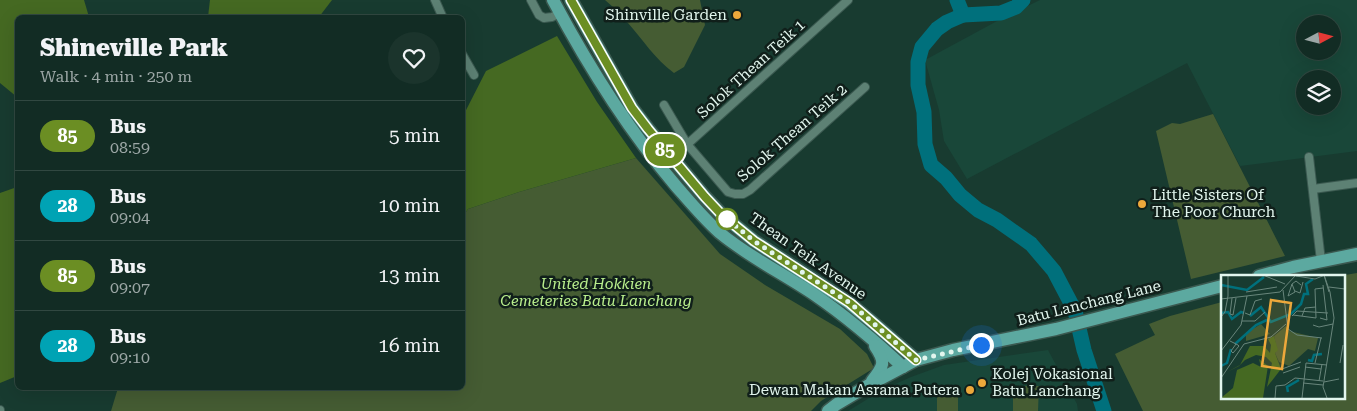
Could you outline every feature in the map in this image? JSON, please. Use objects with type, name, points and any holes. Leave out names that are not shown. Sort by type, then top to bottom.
[{"type":"main road","name":"Thean Teik Avenue","points":[[553,0],[562,6],[614,103],[662,169],[689,201],[719,232],[742,249],[814,294],[866,333],[903,366]]},
{"type":"main road","name":"Thean Teik Avenue","points":[[571,0],[632,108],[672,158],[721,214],[761,246],[850,303],[916,360]]},
{"type":"main road","points":[[562,6],[567,13],[572,15],[594,47],[602,55]]},
{"type":"main road","points":[[1262,275],[1293,266],[1357,254]]},
{"type":"main road","name":"Batu Lanchang Lane","points":[[828,411],[869,385],[916,360],[953,350],[1056,329],[1221,286]]},
{"type":"main road","points":[[866,333],[880,353],[882,362],[881,370],[869,385]]},
{"type":"street","points":[[435,0],[442,15]]},
{"type":"street","points":[[531,0],[544,18],[552,17],[562,6]]},
{"type":"street","name":"Solok Thean Teik 1","points":[[672,158],[848,0]]},
{"type":"street","points":[[465,59],[474,75]]},
{"type":"street","name":"Solok Thean Teik 2","points":[[687,144],[728,192],[743,194],[750,190],[865,87]]},
{"type":"street","points":[[664,105],[687,144]]},
{"type":"street","points":[[1309,157],[1321,261]]},
{"type":"street","points":[[1313,189],[1357,183]]},
{"type":"shaded area","points":[[1040,0],[1357,0],[1357,151],[1240,166],[1187,63],[967,179],[944,141],[939,110],[925,60]]},
{"type":"shaded area","name":"Kolej Vokasional Batu Lanchang","points":[[1048,350],[1077,404],[1078,411],[848,411],[884,389],[944,365]]},
{"type":"green space","points":[[0,0],[84,0],[88,15],[15,15],[15,95],[0,83]]},
{"type":"green space","points":[[210,0],[332,0],[321,15],[208,15]]},
{"type":"green space","points":[[605,0],[700,0],[705,25],[684,67],[674,73],[667,68],[623,17]]},
{"type":"green space","points":[[557,36],[597,102],[636,158],[519,192],[468,209],[465,213],[465,112],[486,71]]},
{"type":"green space","points":[[1213,114],[1285,256],[1191,279],[1156,131],[1172,123],[1180,124]]},
{"type":"green space","name":"United Hokkien Cemeteries Batu Lanchang","points":[[636,158],[720,254],[765,285],[840,329],[867,354],[874,368],[821,401],[811,411],[111,411],[117,390],[465,390],[465,213],[468,209]]},
{"type":"green space","points":[[15,188],[15,377],[0,383],[0,193]]},
{"type":"green space","points":[[1357,273],[1357,411],[1143,411],[1115,354],[1155,335],[1149,324],[1170,316],[1221,302],[1221,398],[1344,398],[1344,275]]},
{"type":"green space","points":[[1013,386],[1039,386],[1038,411],[1013,411]]},
{"type":"green space","points":[[937,389],[958,389],[958,411],[937,411]]},
{"type":"waterway","points":[[957,0],[963,15]]},
{"type":"waterway","points":[[1023,0],[1016,7],[1001,13],[963,15],[947,22],[937,29],[922,47],[918,62],[918,85],[924,112],[925,144],[931,165],[946,178],[960,195],[978,210],[997,220],[1031,244],[1054,271],[1075,311],[1084,350],[1104,411]]},
{"type":"bus line","name":"85","points":[[571,0],[632,108],[721,214],[754,241],[850,303],[916,360]]},
{"type":"place","name":"Shinville Garden","points":[[737,15]]},
{"type":"place","name":"Little Sisters Of The Poor Church","points":[[1142,204]]},
{"type":"place","name":"Kolej Vokasional Batu Lanchang","points":[[982,383]]},
{"type":"place","name":"Dewan Makan Asrama Putera","points":[[970,390]]},
{"type":"route","points":[[727,219],[721,214],[754,241],[850,303],[916,360],[981,345]]}]
